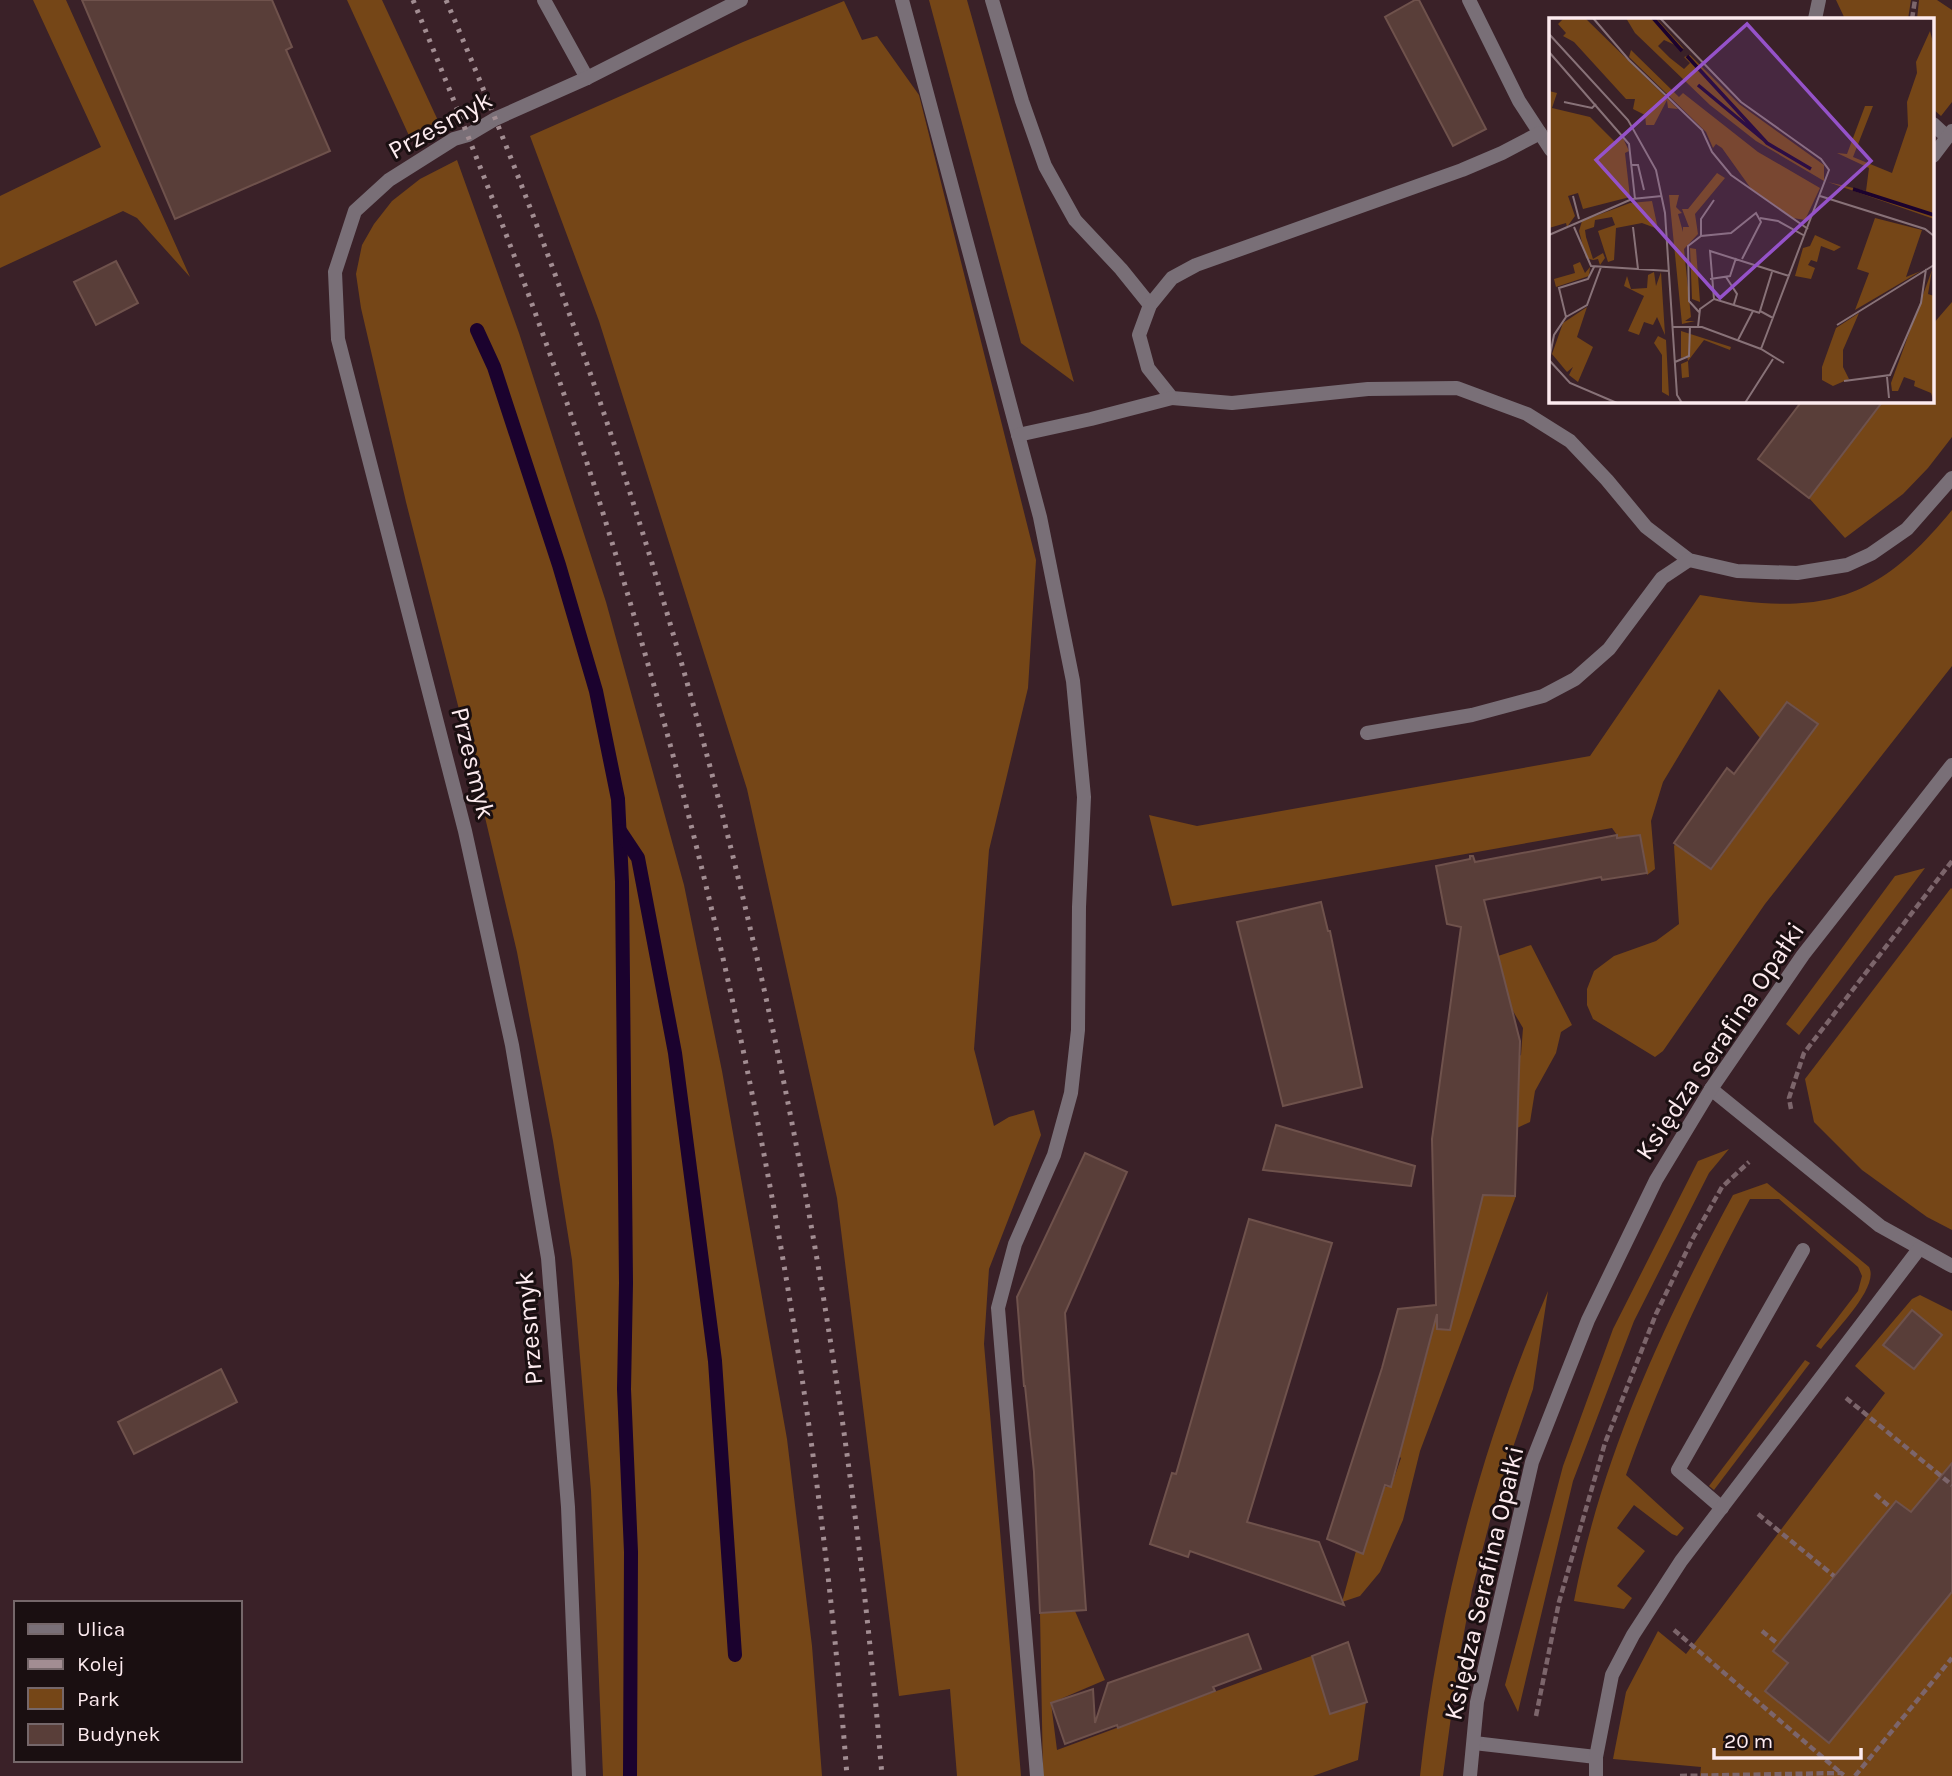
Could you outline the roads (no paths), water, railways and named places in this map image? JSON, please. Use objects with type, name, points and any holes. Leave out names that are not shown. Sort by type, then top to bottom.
[{"type":"street","points":[[544,0],[587,78]]},
{"type":"street","name":"Przesmyk","points":[[579,1776],[568,1507],[546,1245],[512,1045],[465,831],[338,339],[335,272],[355,211],[389,180],[454,139],[468,135],[495,119],[587,78],[741,0]]},
{"type":"street","points":[[902,0],[1040,517],[1073,681],[1084,797],[1079,907],[1078,1030],[1071,1093],[1054,1155],[1015,1244],[998,1308],[1037,1776]]},
{"type":"street","points":[[992,0],[1022,101],[1045,166],[1075,220],[1150,305]]},
{"type":"street","points":[[1469,0],[1520,101],[1549,147]]},
{"type":"street","points":[[1815,18],[1819,0]]},
{"type":"street","points":[[1934,125],[1950,134],[1934,155]]},
{"type":"street","points":[[1172,398],[1148,368],[1139,335],[1150,305],[1172,278],[1196,265],[1462,170],[1540,133]]},
{"type":"street","points":[[1018,435],[1172,398],[1231,403],[1368,389],[1457,388],[1527,414],[1570,441],[1646,527],[1689,560],[1737,571],[1797,573],[1847,565],[1871,554],[1907,529],[1952,478]]},
{"type":"street","points":[[1367,733],[1472,715],[1543,696],[1575,679],[1609,649],[1662,578],[1689,560]]},
{"type":"street","name":"Księdza Serafina Opałki","points":[[1471,1776],[1477,1702],[1532,1462],[1588,1320],[1656,1180],[1711,1089],[1803,955],[1952,765]]},
{"type":"street","points":[[1711,1089],[1880,1226],[1952,1266]]},
{"type":"street","points":[[1596,1776],[1596,1757],[1612,1675],[1649,1609],[1681,1561],[1919,1249]]},
{"type":"street","points":[[1722,1508],[1678,1470],[1803,1250]]},
{"type":"street","points":[[1474,1743],[1596,1757]]},
{"type":"waterway","points":[[477,330],[494,367],[559,565],[596,691],[618,799],[622,882],[626,1283],[624,1389],[631,1552],[630,1776]]},
{"type":"waterway","points":[[620,831],[638,858],[675,1053],[715,1361],[735,1655]]},
{"type":"railway","points":[[413,0],[513,253],[581,445],[648,665],[690,821],[728,978],[789,1295],[813,1455],[847,1776]]},
{"type":"railway","points":[[446,0],[532,214],[610,430],[678,649],[736,870],[786,1094],[827,1319],[859,1547],[882,1776]]}]
